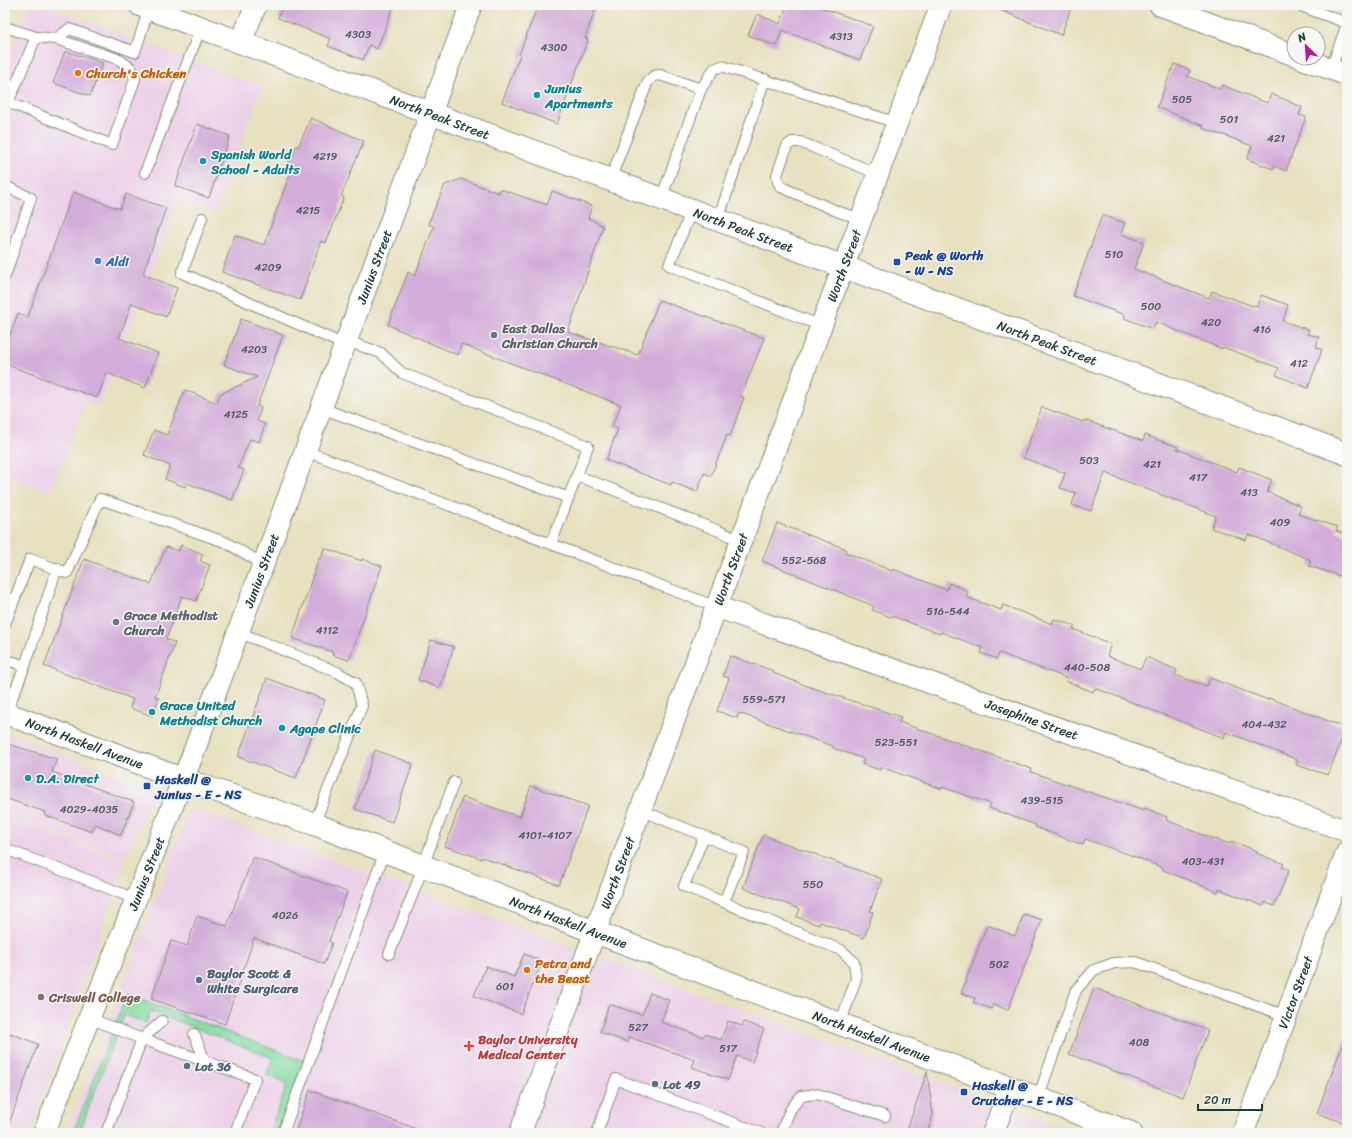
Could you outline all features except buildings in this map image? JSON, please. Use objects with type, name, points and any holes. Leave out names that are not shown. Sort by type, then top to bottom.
[{"type":"main road","name":"North Peak Street","points":[[144,7],[1347,454]]},
{"type":"main road","name":"North Haskell Avenue","points":[[5,713],[182,779],[314,824],[595,932],[1131,1133]]},
{"type":"street","points":[[241,42],[256,5]]},
{"type":"street","name":"Junius Street","points":[[44,1133],[264,564],[471,5]]},
{"type":"street","name":"Worth Street","points":[[520,1133],[941,5]]},
{"type":"street","points":[[1170,7],[1286,52]]},
{"type":"street","points":[[1323,66],[1339,72]]},
{"type":"street","name":"Josephine Street","points":[[717,607],[1347,831]]},
{"type":"street","name":"Victor Street","points":[[1243,1133],[1347,852]]},
{"type":"street","points":[[993,1133],[1010,1088]]},
{"type":"lane","points":[[1298,5],[1347,24],[1339,72]]},
{"type":"lane","points":[[56,39],[69,29],[135,52],[144,7]]},
{"type":"lane","points":[[5,27],[36,38],[56,39],[118,60],[131,68],[135,80],[112,145],[7,102],[36,38]]},
{"type":"lane","points":[[145,173],[201,27]]},
{"type":"lane","points":[[660,198],[701,90],[714,69],[718,66],[765,79],[897,123]]},
{"type":"lane","points":[[610,180],[648,81],[654,76],[660,75],[701,90]]},
{"type":"lane","points":[[718,220],[765,79]]},
{"type":"lane","points":[[862,219],[839,212],[781,187],[778,182],[777,175],[787,146],[792,142],[800,142],[878,174]]},
{"type":"lane","points":[[5,186],[31,198],[5,276]]},
{"type":"lane","points":[[692,210],[669,265],[821,326]]},
{"type":"lane","points":[[202,218],[182,273],[346,343],[381,353],[402,373],[588,446],[552,544]]},
{"type":"lane","points":[[321,408],[569,498]]},
{"type":"lane","points":[[306,451],[717,607]]},
{"type":"lane","points":[[578,476],[720,531],[741,541]]},
{"type":"lane","points":[[5,624],[30,558],[67,573],[100,499],[225,542],[264,564]]},
{"type":"lane","points":[[5,713],[25,666],[57,568]]},
{"type":"lane","points":[[238,632],[337,672],[356,683],[362,706],[314,824]]},
{"type":"lane","points":[[5,659],[25,666]]},
{"type":"lane","points":[[389,954],[454,782]]},
{"type":"lane","points":[[640,810],[744,852],[724,902]]},
{"type":"lane","points":[[704,836],[684,886],[841,950],[854,962],[856,979],[840,1024]]},
{"type":"lane","points":[[5,849],[135,899]]},
{"type":"lane","points":[[283,1133],[385,851]]},
{"type":"lane","points":[[1038,1098],[1076,990],[1094,970],[1114,963],[1135,962],[1286,1016]]},
{"type":"lane","points":[[89,1018],[142,1039],[255,1079],[235,1133]]},
{"type":"lane","points":[[106,1133],[142,1039],[162,1021]]},
{"type":"lane","points":[[194,1034],[205,1061]]},
{"type":"lane","points":[[597,1133],[616,1079],[761,1133]]},
{"type":"lane","points":[[781,1133],[790,1110],[801,1096],[817,1094],[885,1116]]},
{"type":"shaded area","points":[[45,5],[262,86],[216,213],[179,200],[99,406],[87,401],[50,493],[5,474],[5,69],[29,6]]},
{"type":"shaded area","points":[[5,733],[155,790],[125,858],[5,813]]},
{"type":"shaded area","name":"Baylor University Medical Center","points":[[190,808],[604,959],[1075,1133],[67,1133]]},
{"type":"shaded area","name":"Criswell College","points":[[5,815],[126,861],[30,1133],[5,1133]]},
{"type":"green space","points":[[127,994],[304,1061],[277,1133],[269,1133],[288,1083],[266,1075],[273,1058],[151,1011],[146,1023],[124,1015],[79,1133],[73,1133]]},
{"type":"place","name":"Church's Chicken","points":[[78,73]]},
{"type":"place","name":"Junius Apartments","points":[[537,95]]},
{"type":"place","name":"Spanish World School - Adults","points":[[203,161]]},
{"type":"place","name":"Aldi","points":[[98,261]]},
{"type":"place","name":"Peak @ Worth - W - NS","points":[[897,262]]},
{"type":"place","name":"East Dallas Christian Church","points":[[494,335]]},
{"type":"place","name":"Grace Methodist Church","points":[[116,622]]},
{"type":"place","name":"Grace United Methodist Church","points":[[152,712]]},
{"type":"place","name":"Agape Clinic","points":[[282,728]]},
{"type":"place","name":"D.A. Direct","points":[[28,778]]},
{"type":"place","name":"Haskell @ Junius - E - NS","points":[[147,786]]},
{"type":"place","name":"Petra and the Beast","points":[[527,970]]},
{"type":"place","name":"Baylor Scott & White Surgicare","points":[[199,980]]},
{"type":"place","name":"Criswell College","points":[[41,997]]},
{"type":"place","name":"Baylor University Medical Center","points":[[469,1046]]},
{"type":"place","name":"Lot 36","points":[[187,1066]]},
{"type":"place","name":"Lot 49","points":[[655,1084]]},
{"type":"place","name":"Haskell @ Crutcher - E - NS","points":[[964,1092]]}]
